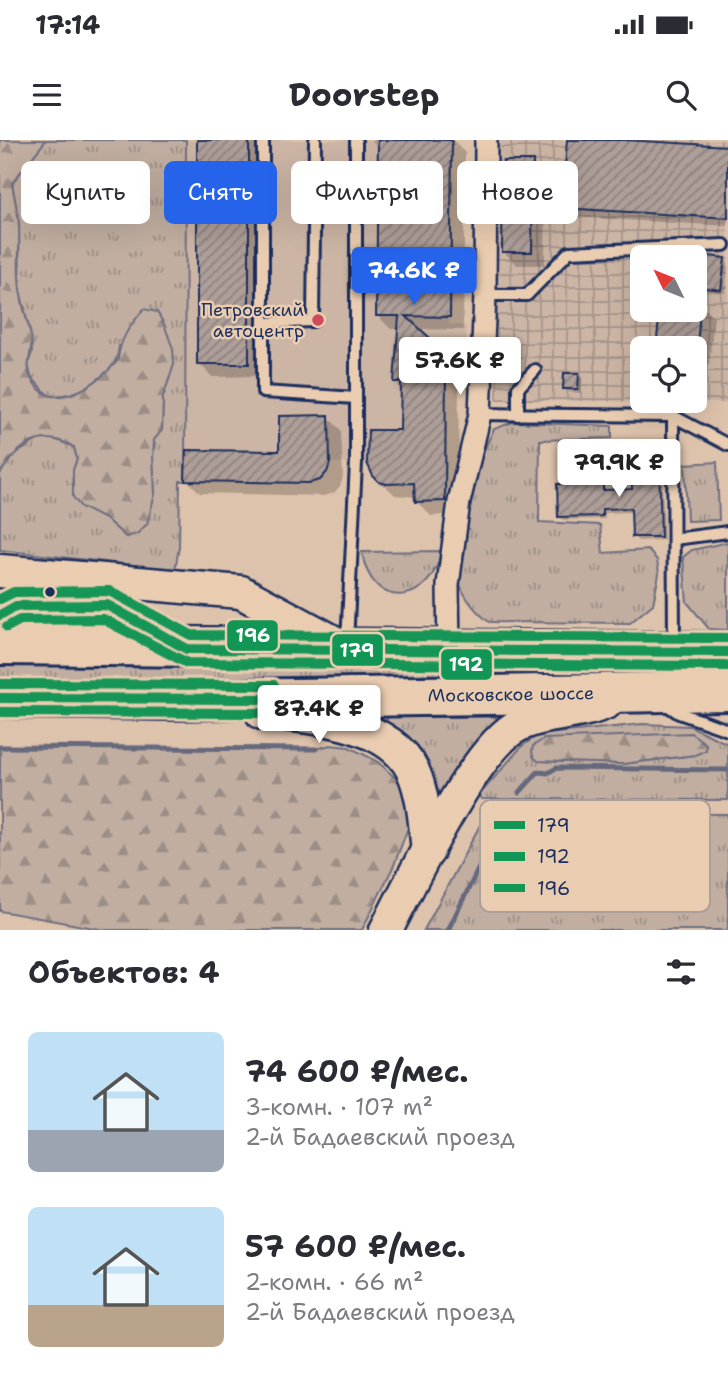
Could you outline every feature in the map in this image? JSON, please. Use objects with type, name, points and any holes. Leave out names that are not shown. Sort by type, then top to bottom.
[{"type":"highway","points":[[0,645],[187,649],[728,652]]},
{"type":"highway","name":"Московское шоссе","points":[[0,698],[170,701],[728,691]]},
{"type":"street","points":[[449,651],[448,585],[458,502],[480,414],[485,295],[486,140]]},
{"type":"street","points":[[0,571],[241,592],[347,649]]},
{"type":"street","points":[[386,930],[474,770],[510,732],[518,725],[534,720],[604,704],[635,693]]},
{"type":"street","points":[[170,701],[221,712],[324,719],[367,731],[391,744],[412,770],[419,790],[428,851]]},
{"type":"lane","points":[[262,140],[263,392],[356,398]]},
{"type":"lane","points":[[263,323],[313,321],[315,140]]},
{"type":"lane","points":[[347,649],[355,499],[356,140]]},
{"type":"lane","points":[[485,295],[527,295],[569,253],[724,245]]},
{"type":"lane","points":[[518,415],[518,388],[535,370]]},
{"type":"lane","points":[[480,414],[674,416],[728,445]]},
{"type":"lane","points":[[674,416],[674,652]]},
{"type":"lane","points":[[674,539],[728,532]]},
{"type":"lane","points":[[0,615],[16,606],[107,605],[187,649]]},
{"type":"lane","points":[[635,693],[679,713],[728,730]]},
{"type":"shaded area","name":"Петровский автоцентр","points":[[186,140],[452,140],[449,324],[466,326],[466,380],[446,382],[445,501],[415,503],[414,484],[379,482],[367,463],[330,463],[320,480],[309,483],[185,481],[186,224],[277,224],[277,161],[186,161]]},
{"type":"shaded area","points":[[500,140],[728,140],[728,403],[707,403],[707,336],[630,336],[630,402],[496,400],[499,224],[578,224],[578,161],[500,161]]},
{"type":"green space","points":[[0,140],[46,140],[29,161],[21,161],[21,172],[12,183],[19,225],[20,289],[32,341],[29,362],[31,378],[40,390],[51,395],[63,396],[88,386],[118,360],[127,333],[144,309],[157,312],[164,324],[173,349],[174,364],[163,397],[162,430],[154,440],[155,494],[147,524],[138,533],[126,537],[107,520],[81,507],[73,497],[73,470],[77,459],[74,447],[51,439],[31,442],[15,455],[0,474]]},
{"type":"green space","points":[[46,140],[186,140],[186,161],[164,161],[164,224],[186,224],[185,481],[180,481],[179,547],[175,570],[0,550],[0,474],[11,457],[39,439],[52,438],[74,447],[77,459],[73,470],[81,506],[107,520],[126,537],[155,494],[154,440],[162,430],[163,397],[174,364],[119,346],[117,357],[104,376],[72,393],[49,396],[31,377],[28,364],[32,352],[31,337],[20,290],[19,225],[12,183],[21,172],[21,224],[150,224],[150,161],[29,161]]},
{"type":"green space","points":[[513,422],[612,426],[612,438],[540,440],[539,522],[600,525],[603,553],[648,550],[657,560],[659,574],[653,604],[630,623],[489,622],[464,594],[459,582],[467,502],[494,429]]},
{"type":"green space","points":[[717,462],[719,520],[687,521],[685,464]]},
{"type":"green space","points":[[728,542],[728,630],[709,629],[687,602],[683,557],[692,550]]},
{"type":"green space","points":[[441,551],[436,569],[427,582],[415,591],[402,595],[389,593],[377,586],[368,572],[362,552]]},
{"type":"green space","points":[[0,664],[616,665],[615,676],[425,680],[0,677]]},
{"type":"green space","points":[[388,717],[495,717],[499,722],[441,792],[432,793],[383,726]]},
{"type":"green space","points":[[642,724],[690,726],[728,744],[728,800],[481,799],[480,794],[522,746],[538,735]],"holes":[[[695,755],[623,764],[539,761]]]},
{"type":"green space","points":[[691,733],[706,744],[706,750],[695,755],[623,764],[538,761],[532,753],[533,746],[544,739]]},
{"type":"green space","points":[[330,745],[349,747],[377,761],[401,783],[412,817],[394,865],[362,930],[105,930],[0,911],[0,747],[316,749]]},
{"type":"green space","points":[[710,814],[728,814],[728,930],[424,930],[480,825],[480,912],[710,912]]},
{"type":"building","points":[[197,140],[249,140],[249,161],[197,161]]},
{"type":"building","points":[[378,140],[452,140],[450,317],[406,316],[430,338],[431,364],[446,364],[445,501],[415,502],[414,483],[379,482],[367,463],[368,430],[400,430],[401,382],[394,382],[399,316],[376,316],[377,224],[443,224],[443,161],[378,161]]},
{"type":"building","points":[[567,140],[625,140],[728,146],[728,218],[578,209],[578,161],[565,161]]},
{"type":"building","points":[[197,224],[249,224],[249,364],[197,364]]},
{"type":"building","points":[[502,224],[532,224],[532,252],[502,252]]},
{"type":"building","points":[[707,256],[725,258],[721,290],[707,288]]},
{"type":"building","points":[[659,322],[699,322],[698,336],[657,336]]},
{"type":"building","points":[[564,373],[579,373],[578,389],[563,389]]},
{"type":"building","points":[[329,415],[330,463],[320,480],[309,483],[185,481],[186,450],[279,451],[279,416]]},
{"type":"building","points":[[659,458],[661,537],[632,537],[631,508],[602,509],[602,516],[558,517],[557,484],[603,482],[603,490],[632,489],[631,459]]},
{"type":"waterway","points":[[0,747],[316,749]]},
{"type":"waterway","points":[[519,793],[538,772],[548,773],[556,768],[728,770]]},
{"type":"waterway","points":[[448,930],[480,865]]},
{"type":"transit line","name":"196","points":[[0,599],[14,592],[110,591],[191,635],[728,638]]},
{"type":"transit line","name":"179","points":[[0,615],[16,606],[107,605],[187,649],[728,652]]},
{"type":"transit line","name":"192","points":[[7,627],[20,620],[103,619],[187,663],[728,666]]},
{"type":"transit line","name":"196","points":[[0,684],[274,685]]},
{"type":"transit line","name":"179","points":[[0,698],[274,699]]},
{"type":"transit line","name":"192","points":[[0,712],[274,713]]},
{"type":"place","name":"Петровский автоцентр","points":[[318,320]]}]
